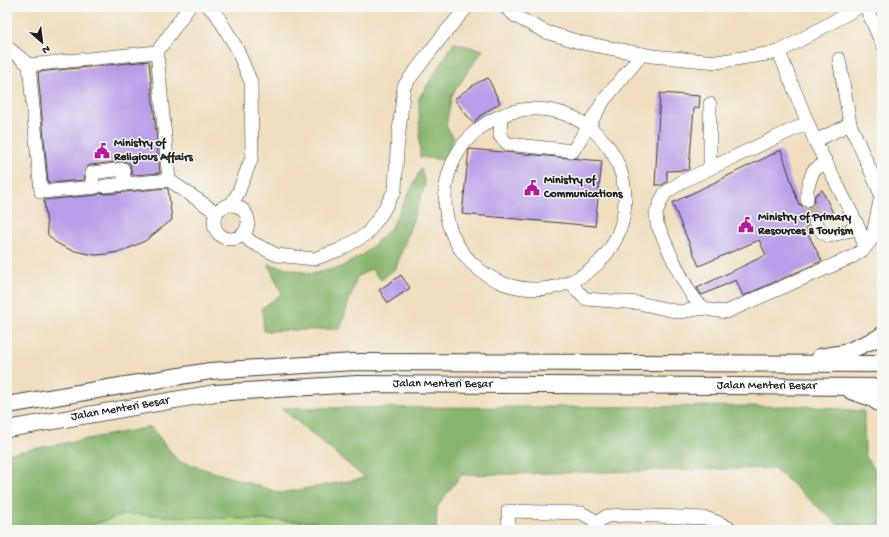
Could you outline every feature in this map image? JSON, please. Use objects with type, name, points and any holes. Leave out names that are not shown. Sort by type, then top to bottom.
[{"type":"main road","points":[[779,364],[844,353],[882,335]]},
{"type":"main road","name":"Jalan Menteri Besar","points":[[7,405],[210,371],[354,362],[882,364]]},
{"type":"main road","name":"Jalan Menteri Besar","points":[[7,429],[215,393],[357,384],[882,387]]},
{"type":"main road","points":[[840,386],[871,398],[882,405]]},
{"type":"street","points":[[169,180],[157,52],[189,7]]},
{"type":"street","points":[[209,7],[217,15],[236,47],[251,82],[252,157],[238,193],[231,206]]},
{"type":"street","points":[[243,234],[252,242],[277,254],[314,259],[339,250],[367,234],[395,190],[397,150],[404,86],[439,40],[467,7]]},
{"type":"street","points":[[505,7],[517,17],[546,32],[583,43],[652,56],[718,62],[779,52],[859,7]]},
{"type":"street","points":[[866,7],[882,44]]},
{"type":"street","points":[[7,47],[29,65],[157,52]]},
{"type":"street","points":[[779,52],[807,124],[859,228],[864,249]]},
{"type":"street","points":[[501,116],[500,136],[508,144],[573,150],[604,100],[642,54]]},
{"type":"street","points":[[571,281],[577,291],[586,299],[638,303],[679,312],[704,308],[726,312],[854,256],[864,249],[872,239],[881,196],[850,124],[839,59]]},
{"type":"street","points":[[29,65],[41,192],[169,180],[217,213]]},
{"type":"street","points":[[710,104],[710,168]]},
{"type":"street","points":[[542,109],[567,114],[588,126],[606,142],[619,164],[625,187],[625,212],[618,236],[605,256],[587,273],[565,284],[540,289],[516,287],[492,279],[472,265],[457,246],[448,223],[444,198],[448,174],[458,152],[474,132],[501,116],[518,110],[542,109]]},
{"type":"street","points":[[704,308],[696,301],[687,287],[657,224],[656,214],[665,193],[683,181],[807,124]]},
{"type":"street","points":[[815,141],[850,124]]},
{"type":"street","points":[[807,200],[807,189],[813,171],[826,162]]},
{"type":"street","points":[[98,187],[92,173],[123,170],[125,184]]},
{"type":"street","points":[[225,206],[237,206],[243,210],[248,222],[243,234],[232,239],[220,235],[214,225],[214,219],[217,213],[225,206]]},
{"type":"street","points":[[815,222],[822,232],[829,236],[859,228]]},
{"type":"street","points":[[509,530],[508,511],[582,513],[596,526],[607,516],[629,515],[706,518],[733,530]]},
{"type":"green space","points":[[454,43],[483,50],[452,95],[446,126],[454,138],[444,160],[420,157],[419,98]]},
{"type":"green space","points":[[421,169],[425,185],[396,268],[381,280],[371,269],[357,277],[340,329],[264,331],[262,308],[282,294],[268,264],[312,274],[341,267],[364,254],[391,228]]},
{"type":"green space","points":[[805,406],[864,411],[865,455],[882,481],[882,530],[844,530],[774,468],[461,475],[437,507],[436,530],[331,530],[315,522],[125,514],[76,530],[7,530],[7,454],[151,427],[178,461],[281,493],[365,478],[281,408]]},
{"type":"green space","points":[[125,514],[315,522],[331,530],[76,530]]},
{"type":"building","points":[[149,61],[160,173],[132,175],[130,164],[122,161],[88,166],[85,170],[84,180],[48,183],[38,72]]},
{"type":"building","points":[[488,78],[500,103],[480,116],[473,123],[454,99],[475,84]]},
{"type":"building","points":[[660,93],[700,96],[699,108],[694,108],[689,169],[667,171],[667,182],[662,185],[655,185]]},
{"type":"building","name":"Ministry of Communications","points":[[469,149],[602,161],[595,226],[462,214]]},
{"type":"building","name":"Ministry of Primary Resources & Tourism","points":[[781,150],[799,205],[800,204],[807,208],[811,207],[814,204],[815,195],[822,190],[833,213],[822,219],[818,215],[811,215],[807,222],[808,226],[805,228],[822,261],[743,296],[736,280],[702,295],[697,288],[766,255],[759,240],[699,266],[672,203]]},
{"type":"building","points":[[167,188],[172,220],[145,241],[123,251],[96,255],[84,253],[62,246],[48,235],[44,200],[97,195],[101,193],[105,194]]},
{"type":"building","points":[[401,275],[410,288],[388,303],[379,290]]},
{"type":"tunnel","points":[[807,200],[815,222]]},
{"type":"place","name":"Ministry of Religious Affairs","points":[[102,151]]},
{"type":"place","name":"Ministry of Communications","points":[[532,188]]},
{"type":"place","name":"Ministry of Primary Resources & Tourism","points":[[746,225]]}]
